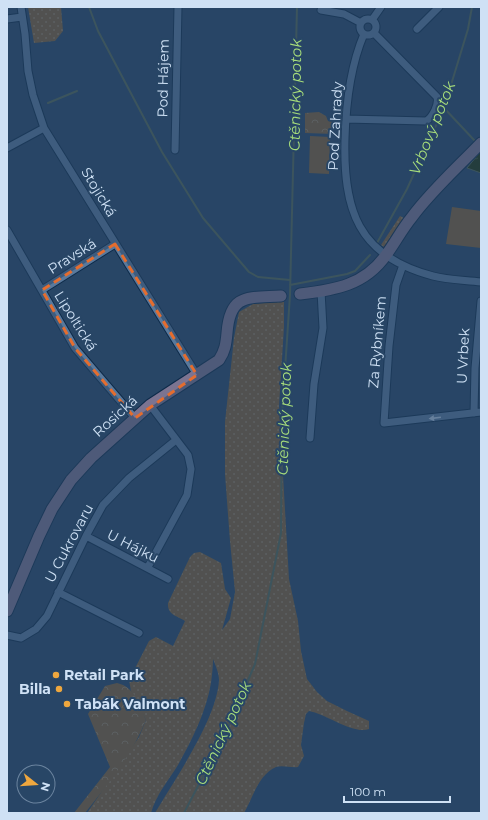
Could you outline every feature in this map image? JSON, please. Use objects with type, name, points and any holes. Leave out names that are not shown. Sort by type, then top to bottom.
[{"type":"street","name":"Stojická","points":[[21,7],[28,71],[33,95],[44,128],[197,375]]},
{"type":"street","name":"Pod Hájem","points":[[175,150],[178,7]]},
{"type":"street","points":[[372,20],[381,7]]},
{"type":"street","points":[[417,30],[439,7]]},
{"type":"street","points":[[321,10],[344,14],[361,23]]},
{"type":"street","points":[[7,19],[22,17]]},
{"type":"street","points":[[367,19],[372,20],[376,26],[374,32],[368,35],[364,34],[360,29],[361,23],[367,19]]},
{"type":"street","points":[[346,119],[426,121],[432,116],[438,100],[437,97],[374,32]]},
{"type":"street","name":"Pod Zahrady","points":[[364,34],[357,52],[349,85],[344,166],[346,184],[352,210],[363,234],[386,256],[403,265],[433,276],[481,282]]},
{"type":"street","points":[[7,148],[44,128]]},
{"type":"street","points":[[300,294],[338,288],[360,280],[373,270],[386,256],[412,217],[481,143]]},
{"type":"street","name":"Lipoltická","points":[[7,230],[75,348],[135,418]]},
{"type":"street","name":"Pravská","points":[[42,290],[115,244]]},
{"type":"street","name":"Za Rybníkem","points":[[403,265],[396,285],[389,346],[384,423],[477,413]]},
{"type":"street","points":[[310,438],[314,384],[323,328],[321,291]]},
{"type":"street","name":"Rosická","points":[[7,611],[52,509],[67,486],[91,458],[150,405],[219,360],[225,350],[230,315],[235,305],[242,300],[249,298],[281,296]]},
{"type":"street","name":"U Vrbek","points":[[477,413],[475,368],[481,301]]},
{"type":"street","points":[[148,567],[187,494],[190,480],[190,463],[188,455],[150,405]]},
{"type":"street","name":"U Cukrovaru","points":[[7,635],[21,638],[36,629],[47,616],[86,536],[104,505],[129,478],[176,440]]},
{"type":"street","name":"U Hájku","points":[[86,536],[148,567],[168,579]]},
{"type":"street","points":[[58,592],[139,633]]},
{"type":"highlighted area","points":[[115,244],[197,375],[135,418],[75,348],[42,290]]},
{"type":"green space","points":[[28,7],[61,7],[63,31],[55,41],[34,43]]},
{"type":"green space","points":[[319,112],[326,116],[328,121],[334,122],[334,134],[305,133],[305,113]]},
{"type":"green space","points":[[310,136],[330,137],[329,174],[309,173]]},
{"type":"green space","points":[[452,207],[481,211],[481,248],[446,244]]},
{"type":"green space","points":[[400,216],[404,218],[384,247],[381,245]]},
{"type":"green space","points":[[284,301],[284,327],[279,406],[289,579],[298,621],[301,651],[307,679],[317,692],[327,701],[369,721],[369,729],[363,730],[348,727],[309,711],[306,714],[301,745],[304,756],[298,767],[279,766],[265,775],[260,781],[244,813],[155,813],[194,748],[211,712],[219,680],[218,672],[213,659],[209,694],[198,726],[178,765],[159,794],[151,813],[87,813],[139,737],[146,720],[131,691],[129,680],[149,641],[156,637],[173,646],[185,621],[171,613],[168,603],[190,557],[194,553],[200,552],[221,563],[225,589],[231,598],[222,630],[230,619],[235,592],[225,474],[225,422],[234,338],[239,312],[253,304]]},
{"type":"green space","points":[[117,683],[128,688],[136,697],[146,720],[127,757],[85,813],[74,813],[110,767],[88,714],[105,686]]},
{"type":"water","points":[[481,151],[481,173],[467,168]]},
{"type":"waterway","points":[[89,7],[98,31],[162,152],[203,218],[249,272],[258,277],[290,280]]},
{"type":"waterway","name":"Ctěnický potok","points":[[184,813],[225,734],[255,664],[281,533],[282,414],[290,295],[297,7]]},
{"type":"waterway","name":"Vrbový potok","points":[[377,243],[407,189],[444,108],[468,29],[472,7]]},
{"type":"waterway","points":[[48,103],[77,91]]},
{"type":"waterway","points":[[444,108],[475,141]]},
{"type":"waterway","name":"Vrbový potok","points":[[290,285],[347,274],[355,271],[370,255]]},
{"type":"place","name":"Retail Park","points":[[56,675]]},
{"type":"place","name":"Billa","points":[[59,689]]},
{"type":"place","name":"Tabák Valmont","points":[[67,704]]}]
